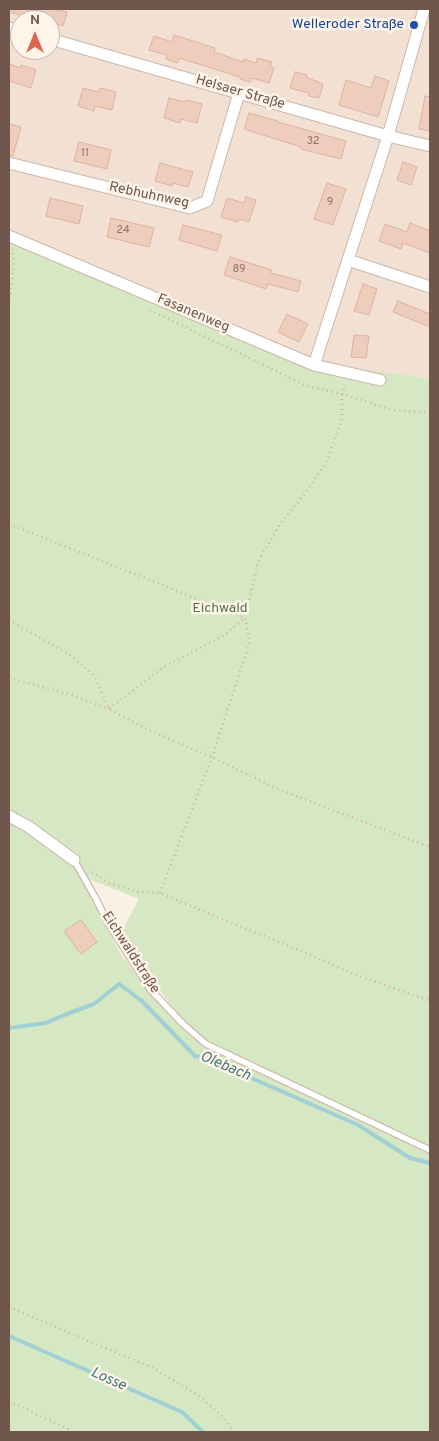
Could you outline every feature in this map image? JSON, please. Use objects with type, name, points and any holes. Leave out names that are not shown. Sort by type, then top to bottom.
[{"type":"street","points":[[314,365],[388,136],[424,9]]},
{"type":"street","name":"Helsaer Straße","points":[[60,42],[388,136],[430,146]]},
{"type":"street","name":"Rebhuhnweg","points":[[9,163],[190,208],[207,201],[239,93]]},
{"type":"street","name":"Fasanenweg","points":[[10,241],[314,365],[380,380]]},
{"type":"street","points":[[348,260],[430,287]]},
{"type":"street","name":"Eichwaldstraße","points":[[9,816],[29,827],[74,860]]},
{"type":"lane","name":"Eichwaldstraße","points":[[74,860],[108,923],[150,988],[182,1024],[206,1044],[430,1150]]},
{"type":"path","points":[[9,304],[14,262],[10,241]]},
{"type":"path","points":[[146,308],[307,386],[342,394],[394,410],[430,413]]},
{"type":"path","points":[[160,893],[212,757],[250,642],[245,618],[258,562],[280,524],[304,495],[327,461],[342,419],[342,394],[347,373]]},
{"type":"path","points":[[9,524],[245,618]]},
{"type":"path","points":[[109,709],[164,667],[223,636],[245,618]]},
{"type":"path","points":[[9,620],[70,655],[94,675],[109,709]]},
{"type":"path","points":[[10,677],[69,694],[109,709],[147,729],[212,757],[275,788],[430,847]]},
{"type":"path","points":[[74,860],[109,883],[138,892],[160,893],[351,973],[430,1001]]},
{"type":"path","points":[[9,1307],[153,1368],[199,1396],[220,1414],[235,1432]]},
{"type":"path","points":[[9,1401],[74,1432]]},
{"type":"shaded area","points":[[9,9],[430,9],[430,378],[320,364],[9,233]]},
{"type":"green space","name":"Eichwald","points":[[9,233],[320,364],[430,378],[430,1147],[208,1043],[183,1020],[134,958],[122,931],[139,899],[79,875],[120,953],[147,990],[183,1030],[204,1047],[370,1123],[430,1153],[430,1432],[9,1432]]},
{"type":"building","points":[[54,9],[58,10],[12,10]]},
{"type":"building","points":[[60,10],[67,12],[63,26],[60,25]]},
{"type":"building","points":[[174,35],[215,48],[214,52],[243,62],[244,59],[256,63],[257,58],[272,62],[270,67],[274,68],[269,83],[252,78],[250,82],[240,79],[240,77],[179,58],[177,63],[166,59],[167,55],[149,50],[154,36],[172,42]]},
{"type":"building","points":[[9,64],[21,68],[21,65],[36,70],[31,88],[9,81]]},
{"type":"building","points":[[295,72],[307,75],[306,77],[323,84],[319,98],[290,88]]},
{"type":"building","points":[[375,76],[389,81],[378,117],[339,105],[346,80],[371,88]]},
{"type":"building","points":[[83,88],[99,92],[100,88],[116,92],[112,110],[95,106],[94,111],[78,106]]},
{"type":"building","points":[[425,96],[430,97],[430,131],[419,129]]},
{"type":"building","points":[[169,98],[202,104],[197,123],[181,119],[180,123],[164,118]]},
{"type":"building","points":[[249,113],[346,141],[341,159],[301,149],[301,147],[244,129]]},
{"type":"building","points":[[9,124],[21,127],[13,156],[9,156]]},
{"type":"building","points":[[79,142],[111,150],[107,169],[74,161]]},
{"type":"building","points":[[403,162],[417,167],[411,185],[397,180]]},
{"type":"building","points":[[160,163],[193,172],[188,187],[173,183],[172,186],[155,181]]},
{"type":"building","points":[[327,183],[346,189],[333,225],[314,219]]},
{"type":"building","points":[[246,197],[256,200],[249,222],[239,219],[238,222],[221,217],[227,198],[244,203]]},
{"type":"building","points":[[50,198],[83,206],[79,224],[46,216]]},
{"type":"building","points":[[111,218],[154,228],[149,247],[107,237]]},
{"type":"building","points":[[410,223],[430,231],[430,253],[403,243],[401,249],[379,241],[385,224],[407,232]]},
{"type":"building","points":[[183,225],[222,235],[217,251],[179,240]]},
{"type":"building","points":[[230,257],[272,270],[271,273],[301,281],[298,292],[268,284],[266,289],[224,275]]},
{"type":"building","points":[[363,284],[377,289],[369,315],[354,311]]},
{"type":"building","points":[[398,301],[430,314],[430,327],[393,312]]},
{"type":"building","points":[[287,314],[308,324],[299,342],[278,332]]},
{"type":"building","points":[[354,335],[369,336],[366,358],[351,357]]},
{"type":"building","points":[[81,920],[97,942],[81,954],[64,931]]},
{"type":"waterway","name":"Olebach","points":[[9,1028],[46,1023],[94,1004],[119,984],[142,1001],[195,1056],[206,1058],[358,1125],[410,1158],[430,1163]]},
{"type":"waterway","name":"Losse","points":[[9,1336],[182,1412],[203,1432]]},
{"type":"place","name":"Welleroder Straße","points":[[414,25]]}]
